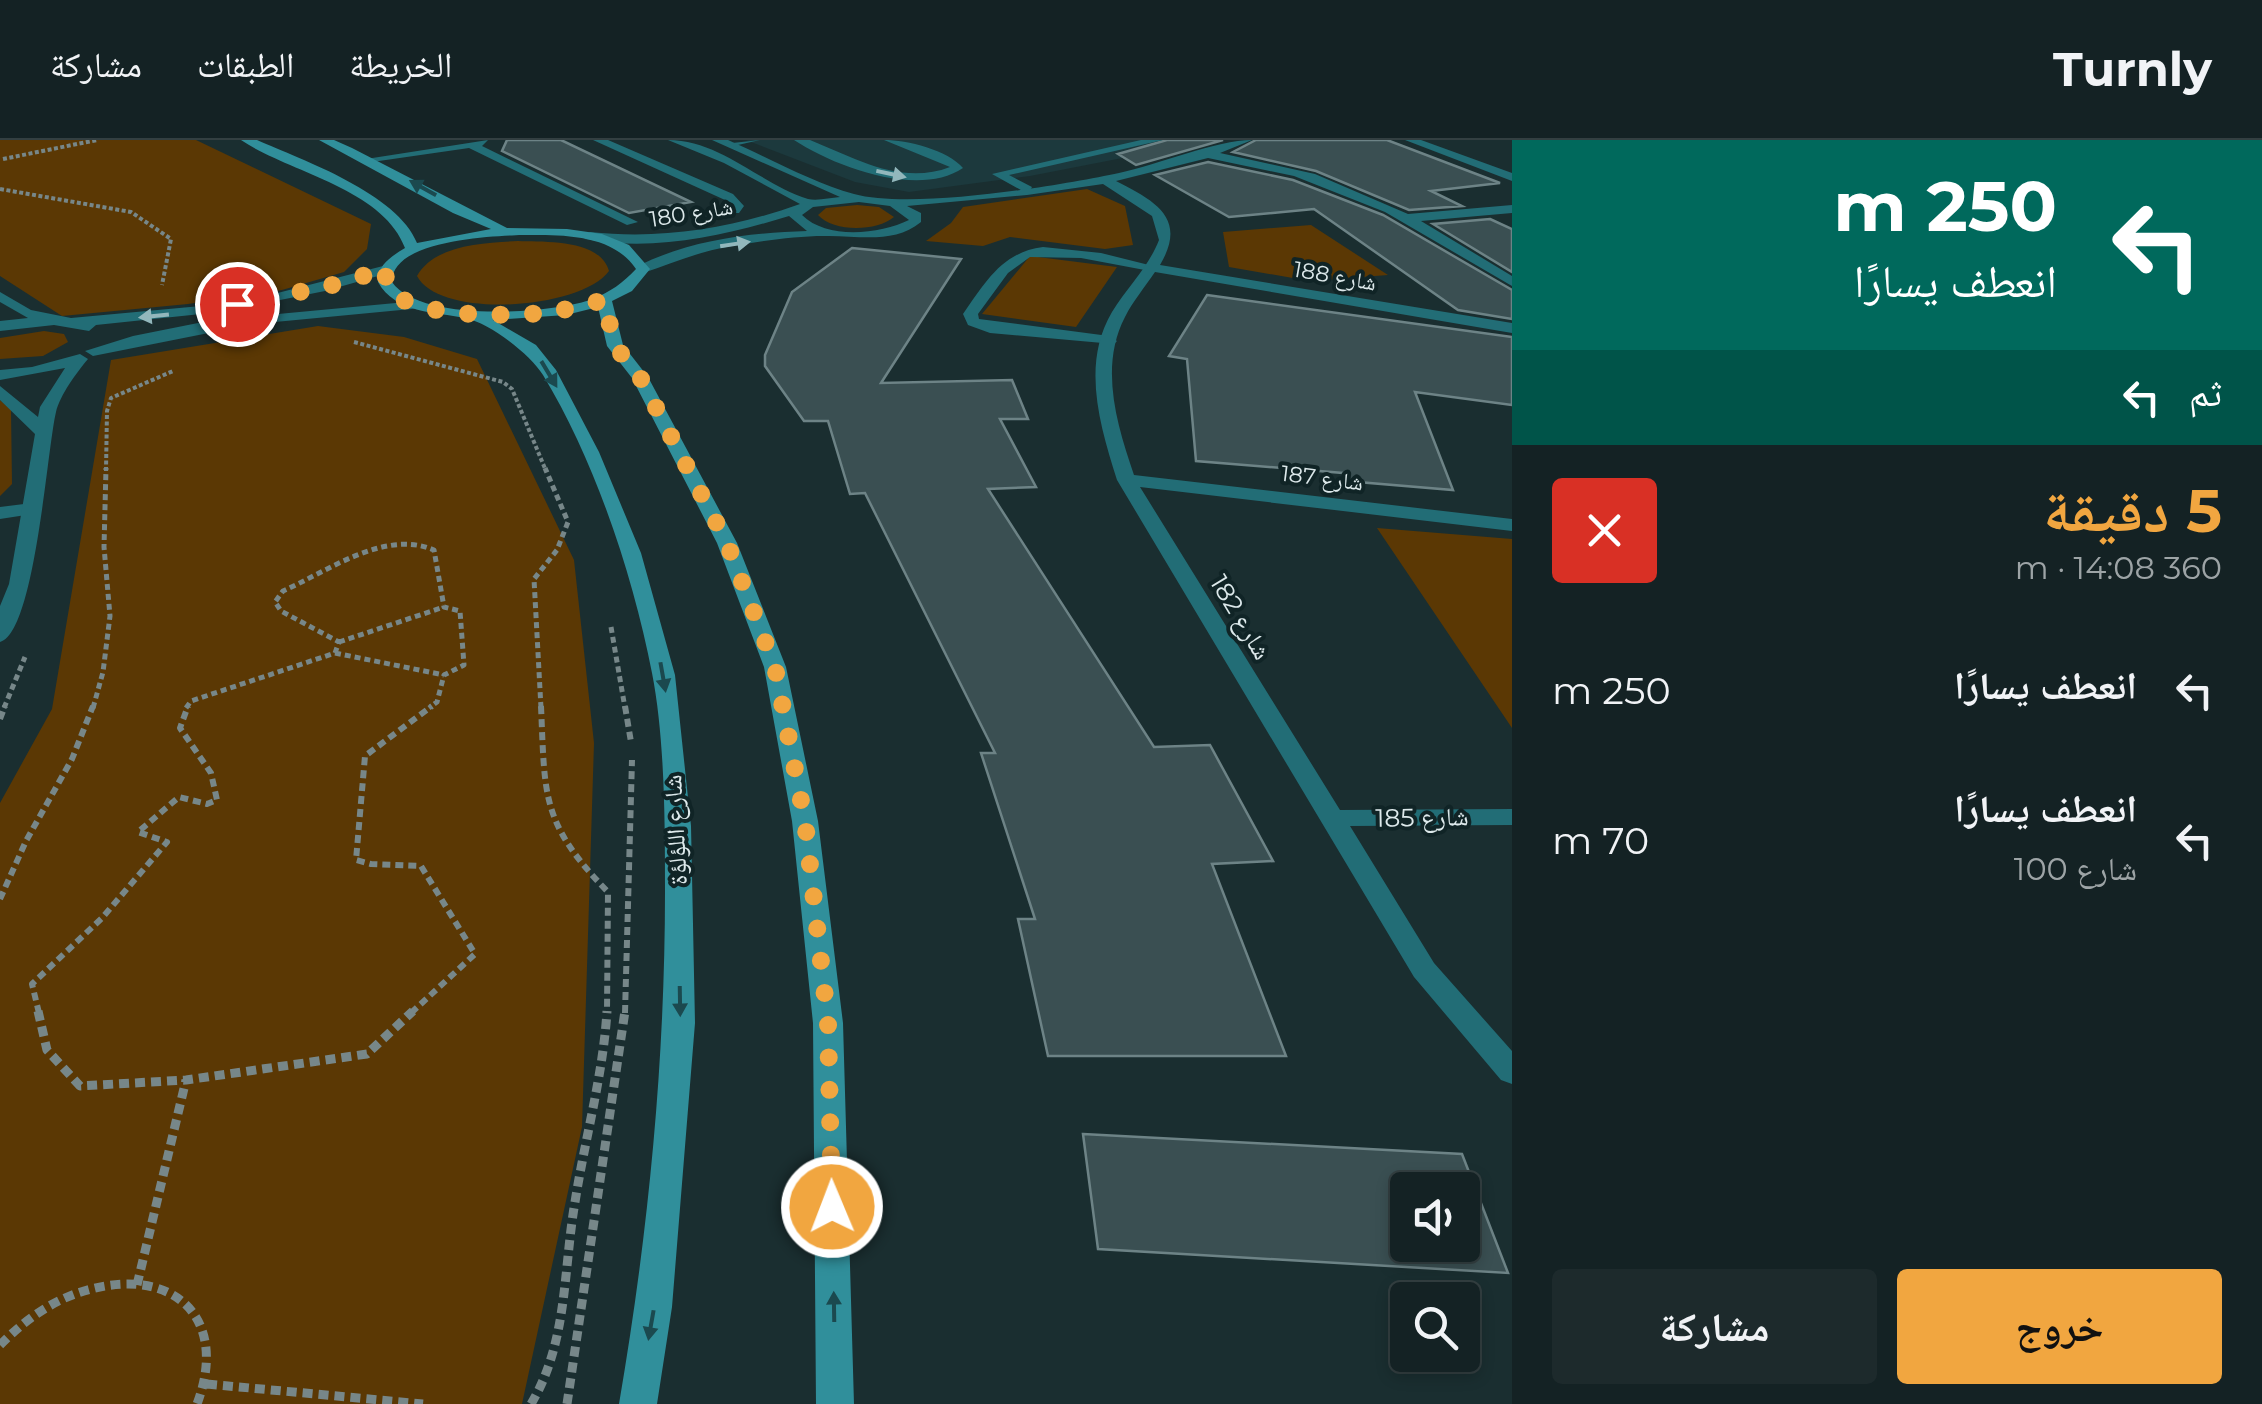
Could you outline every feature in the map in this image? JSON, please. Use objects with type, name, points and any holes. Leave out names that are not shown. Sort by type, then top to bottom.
[{"type":"main road","points":[[247,140],[344,186],[382,211],[410,233],[413,250]]},
{"type":"main road","points":[[325,140],[344,144],[463,212],[510,231]]},
{"type":"main road","points":[[510,231],[590,236],[618,244],[636,256],[642,268],[638,280],[604,300],[544,313],[474,315],[417,305],[388,288],[384,279],[387,269],[413,250],[457,237],[510,231]]},
{"type":"main road","points":[[604,300],[615,346],[640,377],[727,543],[775,667],[805,821],[828,1023],[835,1404]]},
{"type":"main road","name":"شارع اللؤلؤة","points":[[474,315],[530,348],[550,373],[590,452],[631,553],[664,675],[678,826],[680,1023],[654,1307],[638,1404]]},
{"type":"street","points":[[372,159],[494,140]]},
{"type":"street","points":[[599,140],[729,197],[738,206],[734,210]]},
{"type":"street","name":"شارع 180","points":[[674,140],[728,161],[803,207]]},
{"type":"street","points":[[723,142],[754,140]]},
{"type":"street","points":[[800,140],[890,176],[920,177],[957,168],[952,162],[890,140]]},
{"type":"street","points":[[1028,190],[998,174],[1156,140]]},
{"type":"street","points":[[723,142],[858,198],[893,203],[972,198],[1103,179],[1246,140]]},
{"type":"street","points":[[1410,140],[1512,178]]},
{"type":"street","points":[[470,144],[632,222]]},
{"type":"street","points":[[1224,149],[1288,164],[1406,218],[1512,282]]},
{"type":"street","points":[[1206,154],[1314,178]]},
{"type":"street","name":"شارع 182","points":[[1103,179],[1148,204],[1166,228],[1167,245],[1123,304],[1110,341],[1102,403],[1126,480],[1424,970],[1512,1072]]},
{"type":"street","points":[[831,233],[796,220],[803,207],[858,198]]},
{"type":"street","name":"شارع 180","points":[[642,268],[662,257],[697,250],[831,233],[892,232],[915,222],[916,216],[972,198]]},
{"type":"street","points":[[893,203],[916,216]]},
{"type":"street","name":"شارع 180","points":[[590,236],[625,242],[659,240],[752,224],[803,207]]},
{"type":"street","points":[[1406,218],[1512,209]]},
{"type":"street","name":"شارع 188","points":[[1110,341],[990,328],[973,322],[970,314],[1012,260],[1024,253],[1052,252],[1512,328]]},
{"type":"street","points":[[0,296],[26,314],[75,322],[173,314],[269,300],[387,269]]},
{"type":"street","points":[[0,375],[33,372],[182,330],[266,317],[417,305]]},
{"type":"street","points":[[0,326],[54,320]]},
{"type":"street","points":[[0,634],[19,584],[42,430],[55,391],[101,342],[100,333],[75,322]]},
{"type":"street","points":[[0,391],[42,430]]},
{"type":"street","name":"شارع 187","points":[[1126,480],[1512,525]]},
{"type":"street","points":[[0,513],[32,508]]},
{"type":"street","name":"شارع 185","points":[[1331,818],[1512,818]]},
{"type":"path","points":[[1,160],[98,140]]},
{"type":"path","points":[[0,189],[141,216],[171,239],[172,252],[162,268],[162,292],[173,314]]},
{"type":"path","points":[[346,340],[503,382],[512,389],[568,522],[557,550],[534,579],[545,791],[548,812],[564,847],[608,892],[608,968],[603,1058],[573,1216],[562,1314],[539,1392],[530,1404]]},
{"type":"path","points":[[0,899],[78,746],[102,672],[110,616],[104,547],[107,410],[111,398],[175,370]]},
{"type":"path","points":[[444,607],[434,550],[420,544],[386,544],[282,591],[275,602],[281,611],[339,642],[444,607],[460,611],[464,665],[444,675],[335,653],[190,701],[178,715],[177,728],[218,787],[217,800],[207,804],[179,797],[138,832],[167,842],[102,918],[32,984],[48,1050],[80,1086],[186,1080],[367,1054],[476,954],[421,866],[404,862],[362,865],[356,860],[366,756],[437,702],[444,675]]},
{"type":"path","points":[[568,1404],[625,1023],[632,751],[610,622]]},
{"type":"path","points":[[335,653],[339,642]]},
{"type":"path","points":[[0,720],[26,654]]},
{"type":"path","points":[[137,1285],[186,1080]]},
{"type":"path","points":[[0,1345],[45,1308],[76,1294],[108,1286],[137,1285],[164,1290],[185,1302],[201,1319],[211,1349],[207,1384],[197,1404]]},
{"type":"path","points":[[207,1384],[423,1404]]},
{"type":"shaded area","points":[[0,140],[196,140],[371,224],[367,249],[344,272],[282,290],[62,316],[0,276]]},
{"type":"shaded area","points":[[746,140],[1193,140],[1179,147],[1030,176],[909,192],[855,182]]},
{"type":"shaded area","points":[[1087,189],[1125,206],[1133,245],[1105,249],[1010,237],[983,246],[926,241],[951,223],[963,207]]},
{"type":"shaded area","points":[[879,207],[894,217],[877,225],[855,228],[834,225],[818,215],[826,208]]},
{"type":"shaded area","points":[[1311,225],[1388,275],[1310,281],[1229,267],[1223,232]]},
{"type":"shaded area","points":[[518,241],[556,242],[583,248],[595,253],[609,271],[594,284],[571,294],[512,304],[453,299],[431,290],[417,276],[425,265],[448,251]]},
{"type":"shaded area","points":[[1030,256],[1117,267],[1076,327],[982,314]]},
{"type":"shaded area","points":[[318,326],[404,337],[477,359],[574,560],[594,743],[582,1127],[522,1404],[0,1404],[0,803],[52,709],[111,360]]},
{"type":"shaded area","points":[[44,331],[64,334],[68,342],[43,356],[0,359],[0,338]]},
{"type":"shaded area","points":[[0,400],[11,410],[12,484],[0,496]]},
{"type":"shaded area","points":[[1377,528],[1512,539],[1512,728]]},
{"type":"building","points":[[507,140],[561,140],[691,202],[629,213],[502,151]]},
{"type":"building","points":[[1167,140],[1223,140],[1136,165],[1118,154]]},
{"type":"building","points":[[1256,140],[1387,140],[1500,183],[1431,191],[1462,206],[1409,210],[1316,171],[1233,152]]},
{"type":"building","points":[[1208,162],[1293,180],[1383,215],[1512,290],[1512,319],[1458,310],[1314,209],[1229,217],[1155,175]]},
{"type":"building","points":[[1490,219],[1512,229],[1512,272],[1433,224]]},
{"type":"building","points":[[852,248],[961,259],[881,383],[1012,380],[1028,419],[1000,419],[1036,487],[988,489],[1154,747],[1210,745],[1273,861],[1212,864],[1286,1056],[1048,1056],[1018,919],[1035,919],[981,753],[995,753],[865,493],[850,494],[828,421],[804,421],[765,366],[765,355],[792,292]]},
{"type":"building","points":[[1207,295],[1512,337],[1512,405],[1415,392],[1453,490],[1346,481],[1343,473],[1196,461],[1187,359],[1169,356]]},
{"type":"building","points":[[1083,1134],[1462,1154],[1469,1172],[1390,1172],[1390,1262],[1480,1262],[1480,1201],[1508,1273],[1098,1249]]},
{"type":"route","points":[[237,304],[325,287],[387,269],[384,279],[399,298],[443,311],[474,315],[544,313],[604,300],[608,332],[640,377],[727,543],[775,667],[805,821],[828,1023],[832,1207]]}]
